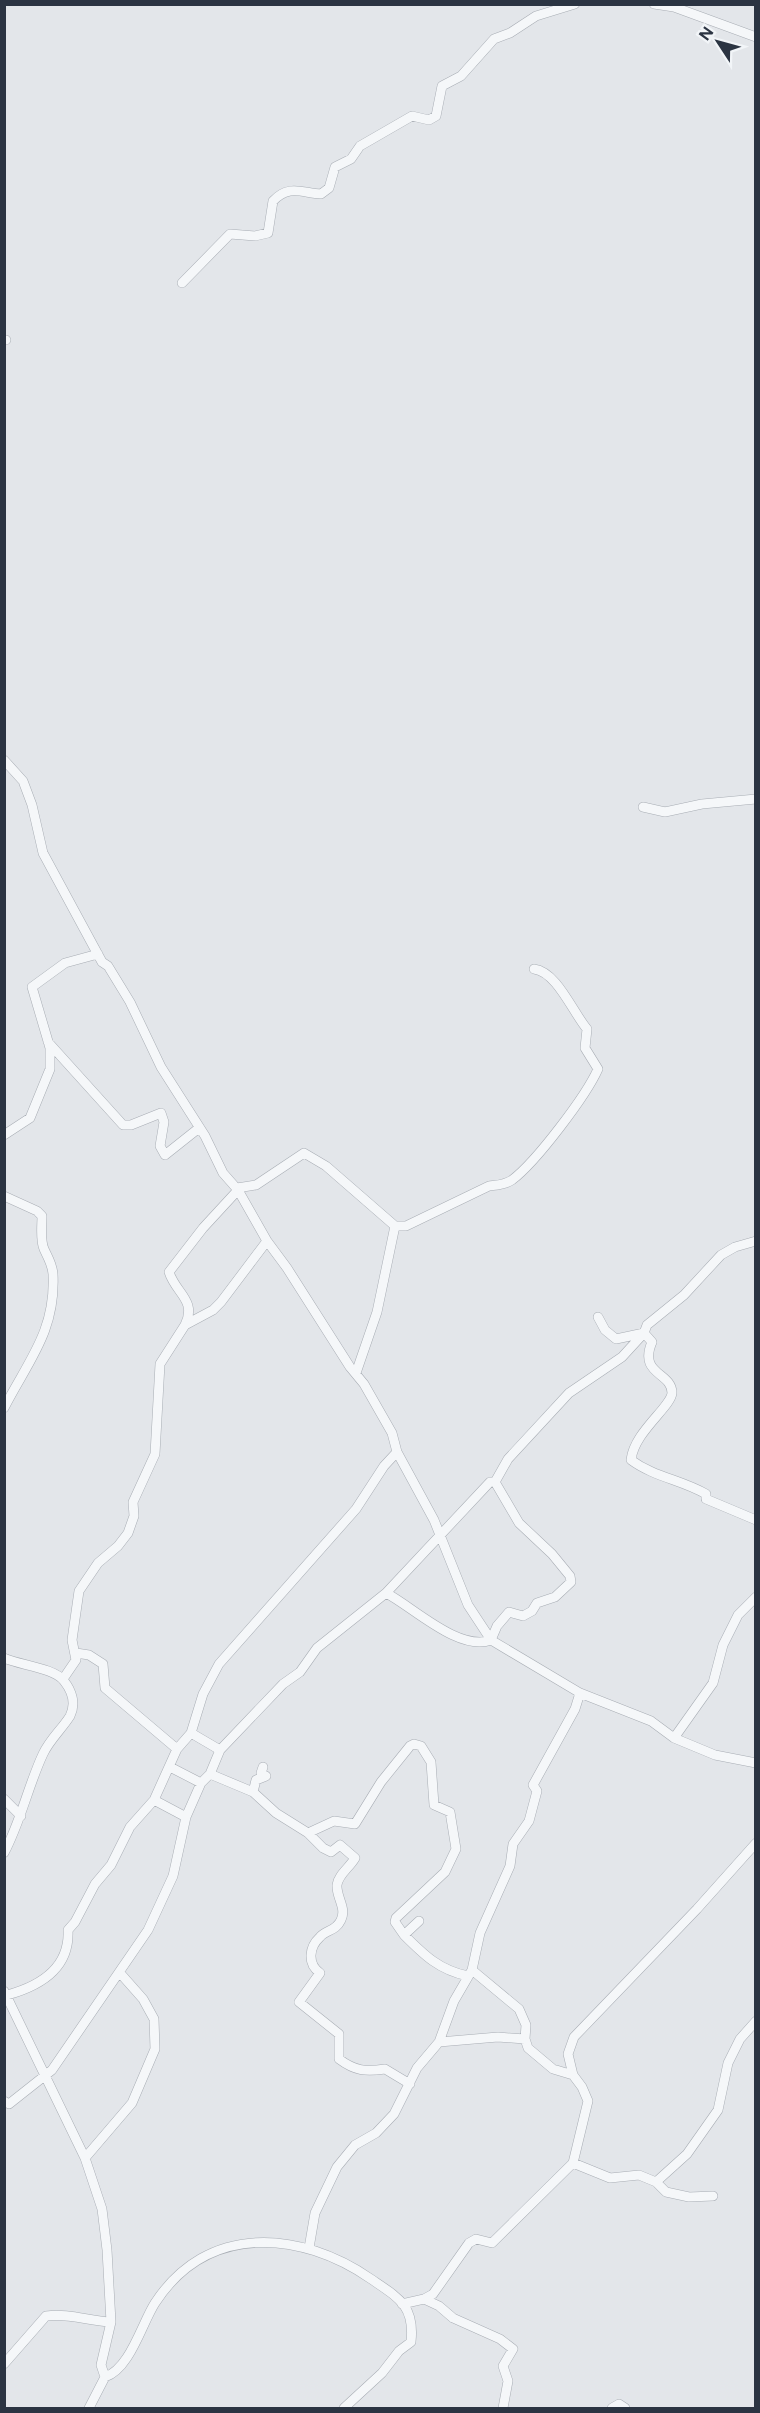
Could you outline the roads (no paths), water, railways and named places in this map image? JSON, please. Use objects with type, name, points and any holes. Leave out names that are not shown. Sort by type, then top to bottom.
[{"type":"street","points":[[182,283],[230,234],[255,236],[268,233],[273,201],[276,197],[294,189],[321,194],[329,188],[335,167],[351,159],[360,146],[412,116],[429,120],[436,116],[442,86],[460,76],[495,39],[510,33],[536,16],[575,4]]},
{"type":"street","points":[[654,4],[674,7],[756,37]]},
{"type":"street","points":[[4,759],[22,781],[32,805],[43,853],[98,954],[130,1002],[160,1067],[199,1128],[223,1173],[238,1189],[267,1241],[364,1384],[392,1433],[397,1452],[441,1538],[468,1605],[491,1640],[580,1693],[651,1721],[674,1738],[715,1755],[756,1763]]},
{"type":"street","points":[[643,807],[665,812],[702,804],[756,799]]},
{"type":"street","points":[[4,1135],[30,1118],[50,1069],[48,1042],[32,987],[64,963],[98,954]]},
{"type":"street","points":[[63,1679],[76,1660],[72,1640],[79,1592],[99,1563],[118,1546],[128,1533],[134,1516],[133,1502],[155,1454],[160,1364],[185,1325],[190,1308],[187,1298],[172,1283],[169,1272],[203,1228],[238,1189],[256,1185],[304,1153],[326,1166],[395,1226],[405,1226],[489,1186],[500,1185],[511,1180],[556,1131],[593,1081],[598,1069],[585,1048],[587,1029],[577,1018],[551,977],[542,970],[534,969]]},
{"type":"street","points":[[48,1042],[123,1125],[131,1125],[161,1113],[164,1122],[160,1146],[165,1155],[199,1128]]},
{"type":"street","points":[[4,1196],[37,1211],[42,1216],[43,1248],[50,1257],[53,1296],[51,1315],[41,1344],[4,1408]]},
{"type":"street","points":[[356,1373],[377,1312],[395,1226]]},
{"type":"street","points":[[495,1482],[508,1459],[569,1393],[603,1372],[644,1333],[646,1325],[684,1295],[721,1256],[735,1247],[756,1240]]},
{"type":"street","points":[[185,1325],[213,1310],[221,1302],[267,1241]]},
{"type":"street","points":[[598,1317],[605,1330],[616,1339],[644,1333]]},
{"type":"street","points":[[644,1333],[652,1342],[647,1354],[648,1362],[669,1383],[672,1392],[670,1401],[645,1428],[632,1449],[631,1460],[647,1472],[688,1484],[706,1494],[706,1498],[756,1520]]},
{"type":"street","points":[[105,2377],[101,2365],[111,2322],[104,2221],[85,2158],[6,1993],[29,1989],[52,1973],[60,1962],[69,1948],[68,1930],[75,1922],[95,1884],[111,1865],[130,1827],[153,1800],[177,1749],[191,1733],[203,1694],[219,1664],[356,1509],[384,1466],[397,1452]]},
{"type":"street","points":[[4,2101],[9,2104],[44,2074],[52,2070],[148,1930],[173,1876],[186,1817],[201,1783],[210,1774],[220,1750],[283,1684],[300,1672],[317,1648],[386,1593],[441,1538],[490,1482],[495,1482]]},
{"type":"street","points":[[491,1640],[497,1626],[509,1612],[523,1616],[532,1611],[537,1603],[555,1598],[571,1582],[570,1576],[552,1554],[519,1523],[495,1482]]},
{"type":"street","points":[[386,1593],[441,1629],[477,1643],[491,1640]]},
{"type":"street","points":[[674,1738],[713,1683],[723,1646],[738,1615],[756,1597]]},
{"type":"street","points":[[76,1653],[89,1655],[103,1664],[105,1688],[177,1749]]},
{"type":"street","points":[[4,1658],[39,1668],[63,1679],[72,1694],[70,1715],[45,1750],[21,1816],[4,1853]]},
{"type":"street","points":[[309,2248],[315,2213],[336,2167],[355,2145],[376,2133],[394,2114],[417,2068],[439,2042],[454,2001],[470,1973],[480,1933],[510,1866],[513,1844],[534,1810],[537,1791],[533,1785],[575,1709],[580,1693]]},
{"type":"street","points":[[191,1733],[220,1750]]},
{"type":"street","points":[[309,1833],[334,1821],[355,1824],[381,1782],[410,1746],[414,1744],[421,1746],[430,1762],[434,1805],[450,1812],[456,1849],[446,1872],[396,1918],[395,1923],[404,1935],[434,1963],[446,1971],[470,1973],[519,2009],[526,2025],[525,2039],[528,2048],[553,2069],[573,2075]]},
{"type":"street","points":[[170,1767],[201,1783]]},
{"type":"street","points":[[253,1792],[256,1780],[266,1776],[260,1769],[262,1767]]},
{"type":"street","points":[[210,1774],[253,1792],[276,1812],[309,1833],[322,1848],[331,1852],[340,1845],[355,1858],[338,1882],[338,1895],[343,1902],[342,1918],[331,1931],[322,1935],[314,1946],[310,1955],[312,1963],[320,1973],[298,2002],[339,2034],[339,2059],[350,2067],[365,2072],[385,2069],[410,2084]]},
{"type":"street","points":[[4,1799],[21,1816]]},
{"type":"street","points":[[153,1800],[186,1817]]},
{"type":"street","points":[[402,2304],[434,2294],[469,2243],[476,2239],[492,2242],[573,2163],[588,2101],[573,2075],[568,2054],[574,2037],[697,1909],[756,1843]]},
{"type":"street","points":[[404,1935],[419,1921]]},
{"type":"street","points":[[85,2158],[132,2103],[155,2049],[154,2019],[143,1999],[120,1973]]},
{"type":"street","points":[[656,2182],[687,2154],[718,2110],[728,2063],[740,2039],[756,2021]]},
{"type":"street","points":[[439,2042],[498,2037],[525,2039]]},
{"type":"street","points":[[573,2163],[610,2178],[639,2175],[656,2182],[666,2193],[689,2197],[713,2196]]},
{"type":"street","points":[[88,2409],[105,2377],[113,2374],[142,2333],[154,2304],[174,2278],[196,2260],[234,2245],[282,2242],[337,2257],[381,2286],[402,2304],[413,2322],[411,2342],[399,2351],[382,2373],[344,2409]]},
{"type":"street","points":[[424,2299],[440,2306],[467,2326],[500,2338],[513,2349],[503,2366],[508,2381],[503,2409]]},
{"type":"street","points":[[4,2364],[46,2316],[65,2314],[88,2320],[111,2322]]},
{"type":"street","points":[[612,2409],[619,2404],[625,2409]]}]
